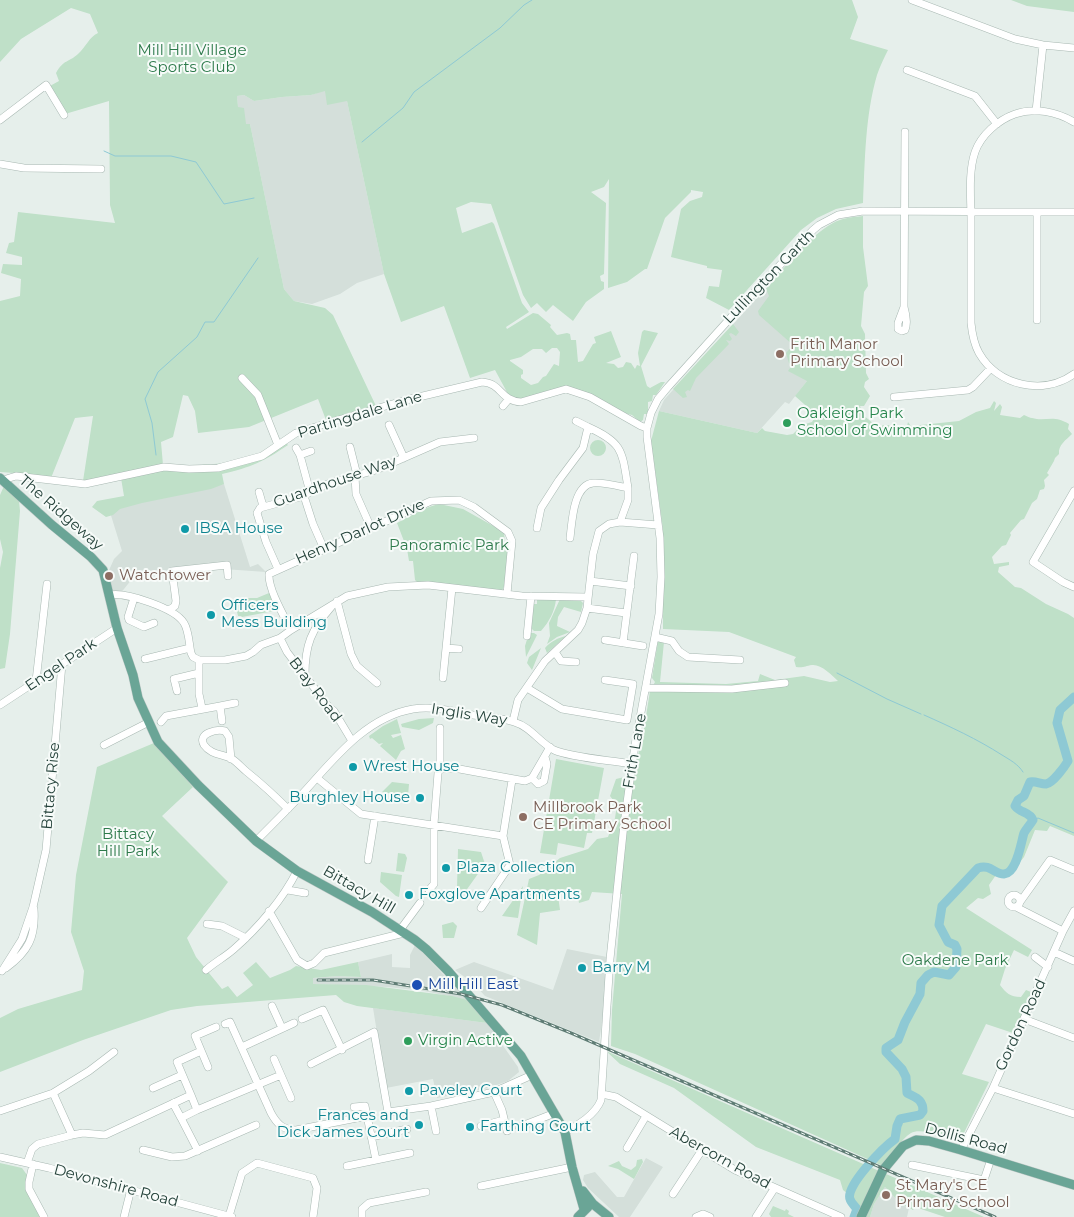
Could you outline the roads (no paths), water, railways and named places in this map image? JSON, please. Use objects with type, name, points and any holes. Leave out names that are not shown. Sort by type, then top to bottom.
[{"type":"main road","name":"The Ridgeway","points":[[2,479],[52,525],[91,556],[103,570],[118,628]]},
{"type":"main road","name":"Bittacy Hill","points":[[118,628],[133,675],[138,698],[158,742],[198,785],[256,841],[297,871],[372,912],[426,949],[448,971],[521,1056],[565,1132],[572,1167],[588,1206]]},
{"type":"main road","name":"Dollis Road","points":[[861,1217],[883,1170],[903,1146],[913,1140],[922,1140],[961,1150],[1074,1185]]},
{"type":"main road","points":[[578,1217],[588,1206],[610,1217]]},
{"type":"street","points":[[912,0],[1024,42],[1074,48]]},
{"type":"street","points":[[1036,111],[1043,44]]},
{"type":"street","points":[[907,70],[975,96],[997,124]]},
{"type":"street","points":[[0,120],[46,85],[64,115]]},
{"type":"street","points":[[1074,122],[1056,114],[1036,111],[1018,113],[1006,117],[997,124],[984,137],[976,151],[972,168],[970,323],[978,351],[991,368],[1011,382],[1029,386],[1052,385],[1074,374]]},
{"type":"street","points":[[904,307],[905,132]]},
{"type":"street","points":[[0,164],[24,168],[102,169]]},
{"type":"street","name":"Lullington Garth","points":[[651,413],[663,393],[704,346],[799,245],[819,225],[838,215],[863,211],[1074,212]]},
{"type":"street","points":[[1037,212],[1037,320]]},
{"type":"street","points":[[894,397],[968,390],[973,388],[991,368]]},
{"type":"street","points":[[242,378],[258,395],[278,445]]},
{"type":"street","name":"Partingdale Lane","points":[[2,479],[16,476],[85,484],[164,466],[189,469],[218,468],[262,456],[296,433],[406,400],[482,382],[491,383],[508,400]]},
{"type":"street","points":[[503,406],[508,400],[521,402],[566,389],[590,397],[647,428]]},
{"type":"street","name":"Frith Lane","points":[[565,1132],[594,1112],[599,1106],[602,1094],[610,959],[622,840],[632,764],[659,614],[661,577],[658,525],[647,428],[651,413]]},
{"type":"street","points":[[576,421],[613,440],[618,447],[628,488],[628,500],[620,522]]},
{"type":"street","points":[[389,425],[404,458]]},
{"type":"street","points":[[537,528],[541,508],[558,480],[582,448],[588,427]]},
{"type":"street","name":"Guardhouse Way","points":[[278,569],[266,542],[257,513],[263,506],[307,494],[349,477],[376,470],[440,442],[474,438]]},
{"type":"street","points":[[350,447],[356,476],[356,494],[371,528]]},
{"type":"street","points":[[311,451],[298,451],[312,524],[324,548]]},
{"type":"street","points":[[570,538],[576,501],[585,487],[593,483],[628,488]]},
{"type":"street","points":[[1074,491],[1031,563],[1074,587]]},
{"type":"street","points":[[259,492],[263,506]]},
{"type":"street","name":"Henry Darlot Drive","points":[[291,630],[268,579],[269,574],[431,501],[459,500],[474,507],[508,532],[512,541],[507,594]]},
{"type":"street","points":[[513,721],[518,700],[545,661],[582,624],[587,608],[593,554],[599,531],[609,524],[620,522],[658,525]]},
{"type":"street","points":[[623,643],[634,556]]},
{"type":"street","points":[[169,610],[175,606],[176,601],[172,571],[227,565],[228,576]]},
{"type":"street","points":[[590,581],[630,586]]},
{"type":"street","points":[[36,682],[47,584]]},
{"type":"street","points":[[110,595],[120,594],[154,603],[169,610],[184,622],[190,648],[194,657],[199,660],[225,660],[251,653],[261,645],[280,638],[337,601],[358,593],[388,587],[418,585],[532,596],[587,597]]},
{"type":"street","points":[[443,678],[452,588]]},
{"type":"street","points":[[527,636],[532,596]]},
{"type":"street","points":[[134,598],[128,617],[129,620],[144,627],[154,623]]},
{"type":"street","points":[[305,676],[306,649],[318,624],[337,601]]},
{"type":"street","points":[[337,601],[351,654],[357,666],[377,683]]},
{"type":"street","points":[[587,608],[626,613]]},
{"type":"street","name":"Engel Park","points":[[0,712],[3,704],[118,628]]},
{"type":"street","points":[[655,637],[672,641],[679,651],[688,657],[724,662],[740,660]]},
{"type":"street","name":"Bray Road","points":[[280,638],[287,652],[328,706],[334,711],[352,741]]},
{"type":"street","points":[[605,640],[643,646]]},
{"type":"street","points":[[145,659],[190,648]]},
{"type":"street","points":[[446,648],[459,649]]},
{"type":"street","points":[[555,652],[561,661],[576,662]]},
{"type":"street","points":[[199,660],[199,694],[202,708]]},
{"type":"street","name":"Bittacy Rise","points":[[1,971],[21,957],[31,940],[35,923],[33,906],[46,850],[62,664]]},
{"type":"street","points":[[177,691],[174,679],[200,673]]},
{"type":"street","points":[[527,688],[562,709],[627,720],[632,684],[604,680]]},
{"type":"street","points":[[646,688],[732,689],[785,683]]},
{"type":"street","points":[[161,722],[166,716],[235,703]]},
{"type":"street","points":[[220,706],[222,721]]},
{"type":"street","name":"Inglis Way","points":[[256,841],[288,810],[352,741],[378,722],[392,715],[414,709],[440,709],[513,721],[526,727],[557,751],[632,764]]},
{"type":"street","points":[[104,745],[148,722]]},
{"type":"street","points":[[429,890],[434,884],[434,824],[438,773],[440,769],[440,728]]},
{"type":"street","points":[[231,759],[232,752],[228,733],[220,730],[206,735],[203,743],[208,749],[231,759],[267,788],[288,810]]},
{"type":"street","points":[[440,769],[454,768],[524,781],[532,778],[550,747]]},
{"type":"street","points":[[532,778],[538,784],[544,781],[547,764],[544,757]]},
{"type":"street","points":[[317,778],[361,814],[503,836]]},
{"type":"street","points":[[480,908],[510,865],[503,836],[512,780]]},
{"type":"street","points":[[368,860],[375,816]]},
{"type":"street","points":[[1063,932],[1018,904],[1050,860],[1074,870]]},
{"type":"street","points":[[206,970],[246,938],[288,890],[297,871]]},
{"type":"street","points":[[288,890],[305,893]]},
{"type":"street","points":[[269,911],[297,960],[307,966],[314,963],[324,953],[402,932],[420,903]]},
{"type":"street","name":"Gordon Road","points":[[961,1150],[993,1088],[1074,911]]},
{"type":"street","points":[[207,924],[222,926],[246,938]]},
{"type":"street","points":[[1054,952],[1074,961]]},
{"type":"street","points":[[1035,957],[1048,967]]},
{"type":"street","points":[[272,1006],[282,1028]]},
{"type":"street","points":[[302,1019],[323,1010],[342,1050]]},
{"type":"street","points":[[1024,1019],[1074,1038]]},
{"type":"street","points":[[225,1024],[230,1022],[275,1120],[280,1126],[287,1130],[296,1130],[368,1116]]},
{"type":"street","points":[[242,1046],[294,1023]]},
{"type":"street","points":[[208,1067],[195,1036],[216,1027]]},
{"type":"street","points":[[311,1064],[342,1050],[374,1032],[388,1112],[431,1106],[494,1092],[532,1074]]},
{"type":"street","points":[[198,1110],[177,1062],[201,1051]]},
{"type":"street","points":[[0,1111],[53,1093],[89,1071],[114,1052]]},
{"type":"street","points":[[274,1059],[291,1098]]},
{"type":"street","points":[[153,1088],[182,1075]]},
{"type":"street","points":[[181,1118],[281,1075]]},
{"type":"street","points":[[993,1088],[1074,1114]]},
{"type":"street","points":[[494,1092],[502,1110],[507,1131]]},
{"type":"street","points":[[53,1093],[72,1135]]},
{"type":"street","name":"Abercorn Road","points":[[602,1094],[616,1096],[735,1170],[774,1189],[841,1217]]},
{"type":"street","points":[[44,1217],[29,1189],[28,1182],[30,1163],[28,1155],[34,1146],[83,1133],[105,1135],[191,1095]]},
{"type":"street","points":[[173,1103],[198,1151]]},
{"type":"street","points":[[354,1108],[365,1106],[376,1160]]},
{"type":"street","points":[[431,1106],[436,1130]]},
{"type":"street","points":[[520,1127],[555,1113]]},
{"type":"street","points":[[627,1148],[646,1116]]},
{"type":"street","points":[[481,1126],[504,1120]]},
{"type":"street","points":[[143,1150],[172,1157],[185,1156],[256,1125]]},
{"type":"street","points":[[371,1137],[407,1128]]},
{"type":"street","points":[[673,1194],[702,1150]]},
{"type":"street","points":[[347,1166],[410,1153]]},
{"type":"street","name":"Devonshire Road","points":[[0,1157],[131,1189],[230,1217]]},
{"type":"street","points":[[912,1165],[984,1180],[991,1159]]},
{"type":"street","points":[[230,1217],[242,1173],[257,1163],[313,1178],[317,1188],[312,1217]]},
{"type":"street","points":[[481,1186],[572,1167]]},
{"type":"street","points":[[124,1217],[131,1189]]},
{"type":"street","points":[[756,1217],[774,1189]]},
{"type":"street","points":[[362,1217],[362,1209],[369,1203],[426,1192]]},
{"type":"street","points":[[696,1217],[703,1214],[710,1217]]},
{"type":"waterway","points":[[362,142],[403,108],[414,92],[500,28],[524,5],[532,0]]},
{"type":"waterway","points":[[104,151],[115,156],[171,156],[196,162],[224,204],[254,198]]},
{"type":"waterway","points":[[156,455],[152,423],[145,399],[158,372],[197,337],[205,322],[214,322],[258,258]]},
{"type":"waterway","points":[[837,673],[921,714]]},
{"type":"waterway","points":[[854,1217],[857,1209],[850,1199],[853,1185],[875,1158],[895,1139],[900,1119],[920,1115],[923,1111],[920,1101],[907,1093],[906,1077],[902,1069],[886,1052],[886,1048],[898,1040],[920,994],[921,983],[928,975],[934,972],[949,975],[956,967],[957,949],[955,945],[948,942],[939,925],[942,906],[978,868],[986,867],[1004,874],[1012,868],[1018,856],[1024,833],[1033,820],[1030,815],[1015,806],[1018,800],[1024,796],[1030,782],[1049,783],[1068,761],[1057,723],[1060,710],[1074,697]]},
{"type":"waterway","points":[[924,715],[983,744],[1014,762],[1023,772]]},
{"type":"waterway","points":[[1033,820],[1038,818],[1074,833]]},
{"type":"railway","points":[[318,980],[373,980],[461,994],[502,1005],[571,1033],[995,1217]]},
{"type":"place","name":"Frith Manor Primary School","points":[[780,354]]},
{"type":"place","name":"Oakleigh Park School of Swimming","points":[[787,423]]},
{"type":"place","name":"IBSA House","points":[[185,529]]},
{"type":"place","name":"Watchtower","points":[[109,576]]},
{"type":"place","name":"Officers Mess Building","points":[[211,615]]},
{"type":"place","name":"Wrest House","points":[[353,767]]},
{"type":"place","name":"Burghley House","points":[[420,798]]},
{"type":"place","name":"Millbrook Park CE Primary School","points":[[523,817]]},
{"type":"place","name":"Plaza Collection","points":[[446,868]]},
{"type":"place","name":"Foxglove Apartments","points":[[409,895]]},
{"type":"place","name":"Barry M","points":[[582,968]]},
{"type":"place","name":"Mill Hill East","points":[[417,985]]},
{"type":"place","name":"Virgin Active","points":[[408,1041]]},
{"type":"place","name":"Paveley Court","points":[[409,1091]]},
{"type":"place","name":"Frances and Dick James Court","points":[[419,1125]]},
{"type":"place","name":"Farthing Court","points":[[470,1127]]},
{"type":"place","name":"St Mary's CE Primary School","points":[[886,1195]]},
{"type":"park label","name":"Mill Hill Village Sports Club","points":[[192,60]]},
{"type":"park label","name":"Panoramic Park","points":[[449,546]]},
{"type":"park label","name":"Bittacy Hill Park","points":[[128,844]]},
{"type":"park label","name":"Oakdene Park","points":[[955,961]]}]
